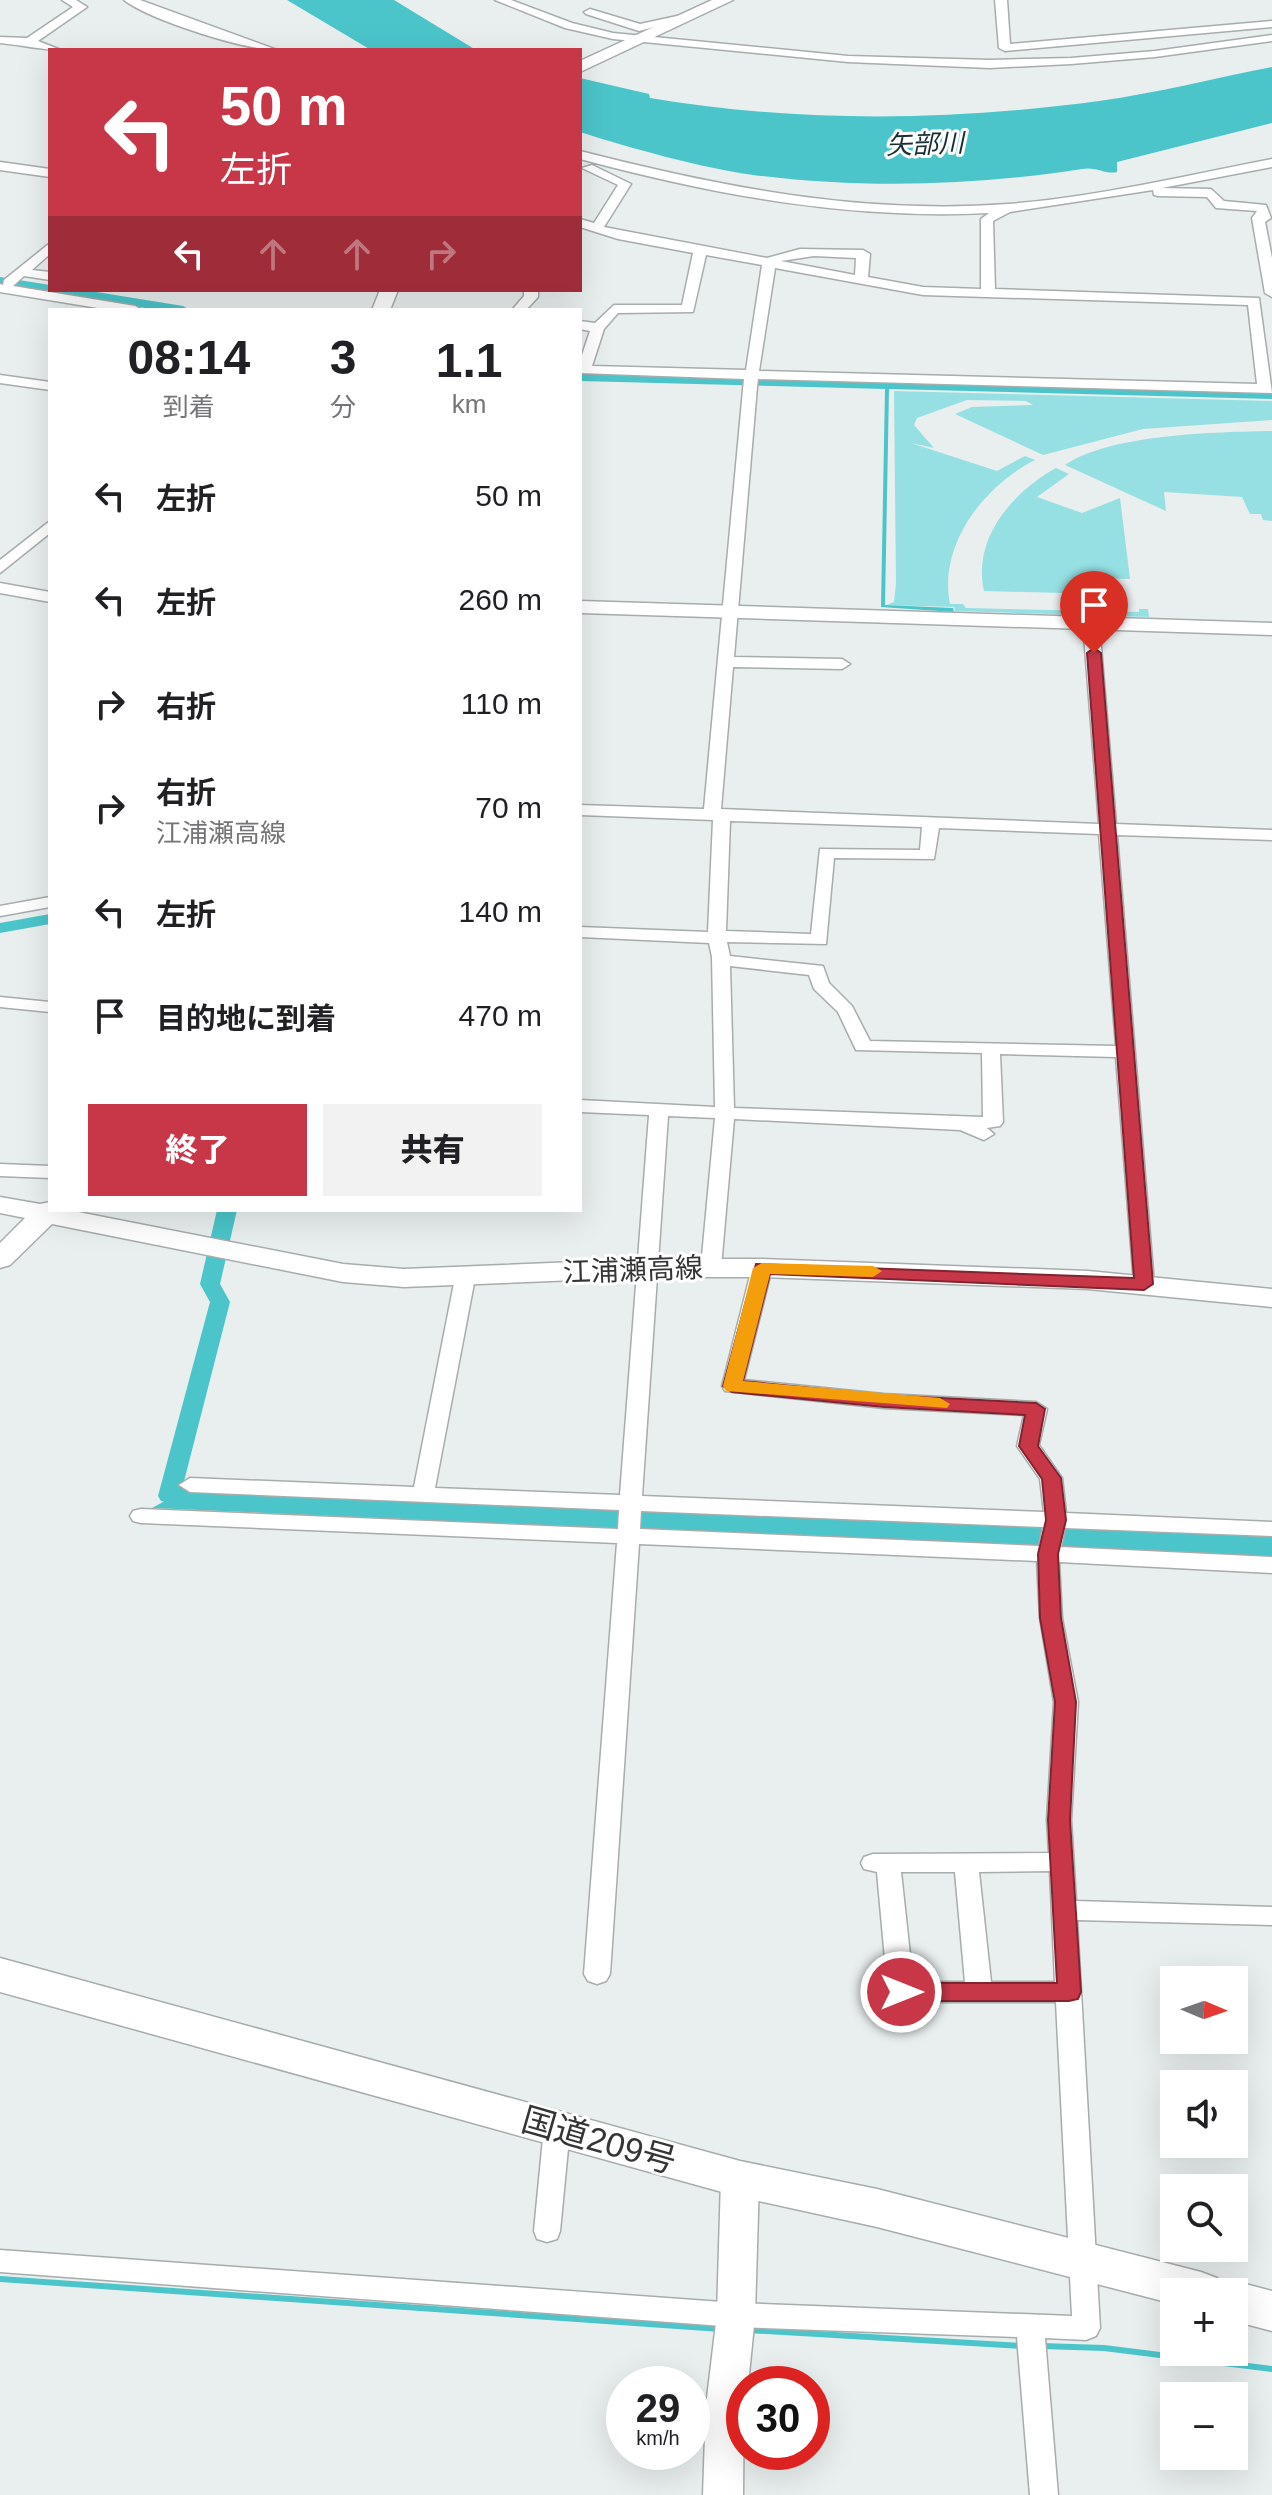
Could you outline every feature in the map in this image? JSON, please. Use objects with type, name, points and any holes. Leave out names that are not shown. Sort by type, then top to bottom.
[{"type":"highway","name":"国道209号","points":[[0,1975],[740,2179],[877,2208],[1160,2281]]},
{"type":"highway","points":[[1248,2305],[1272,2311]]},
{"type":"main road","points":[[582,66],[725,0]]},
{"type":"main road","name":"江浦瀬高線","points":[[0,1205],[48,1212],[343,1273],[404,1278],[465,1278],[650,1268],[762,1268],[1144,1284],[1272,1298]]},
{"type":"main road","points":[[0,1259],[48,1212]]},
{"type":"main road","points":[[723,2495],[726,2406],[736,2315],[740,2179]]},
{"type":"street","points":[[29,42],[81,7],[68,0]]},
{"type":"street","points":[[130,0],[197,27],[265,48]]},
{"type":"street","points":[[501,0],[569,26],[613,36],[804,56],[990,64],[1124,57],[1272,36]]},
{"type":"street","points":[[1001,0],[1005,48],[1272,24]]},
{"type":"street","points":[[608,4],[576,15],[575,20],[613,36]]},
{"type":"street","points":[[590,12],[639,28],[691,16]]},
{"type":"street","points":[[0,40],[29,42],[48,48]]},
{"type":"street","points":[[582,156],[694,184],[814,205],[911,211],[1007,208],[1272,163]]},
{"type":"street","points":[[582,165],[625,184],[608,232]]},
{"type":"street","points":[[0,166],[48,173]]},
{"type":"street","points":[[987,219],[1272,171]]},
{"type":"street","points":[[1162,183],[1218,181]]},
{"type":"street","points":[[1151,192],[1211,193],[1220,205],[1262,208],[1265,218],[1258,218],[1272,293]]},
{"type":"street","points":[[987,219],[1007,208]]},
{"type":"street","points":[[987,219],[988,293]]},
{"type":"street","points":[[582,224],[608,232],[704,251],[774,260],[923,291],[1272,302]]},
{"type":"street","points":[[7,286],[48,249]]},
{"type":"street","points":[[704,251],[688,309],[614,309],[598,328],[584,370],[751,384]]},
{"type":"street","points":[[774,260],[818,252],[863,254],[861,278]]},
{"type":"street","points":[[711,1267],[725,1113],[717,814],[726,662],[751,384],[774,260]]},
{"type":"street","points":[[0,269],[7,286]]},
{"type":"street","points":[[22,272],[48,276]]},
{"type":"street","points":[[7,286],[124,308]]},
{"type":"street","points":[[582,384],[1268,389],[1254,301],[1248,301]]},
{"type":"street","points":[[582,325],[598,328]]},
{"type":"street","points":[[0,379],[48,386]]},
{"type":"street","points":[[0,568],[48,527]]},
{"type":"street","points":[[0,588],[48,597]]},
{"type":"street","points":[[582,607],[1272,629]]},
{"type":"street","points":[[1091,623],[1110,829],[1144,1284]]},
{"type":"street","points":[[726,662],[842,664]]},
{"type":"street","points":[[582,810],[1272,835]]},
{"type":"street","points":[[719,948],[820,940],[826,853],[928,855],[931,822]]},
{"type":"street","points":[[0,911],[48,902]]},
{"type":"street","points":[[582,932],[719,948],[817,970],[820,985],[846,1010],[863,1046],[1126,1052]]},
{"type":"street","points":[[0,1002],[48,1007]]},
{"type":"street","points":[[582,1106],[964,1124],[993,1122],[991,1048]]},
{"type":"street","points":[[597,1974],[659,1110]]},
{"type":"street","points":[[964,1124],[984,1134]]},
{"type":"street","points":[[0,1170],[48,1172]]},
{"type":"street","points":[[0,2261],[736,2315],[1031,2341],[1086,2328],[1059,1820],[1066,1702],[1051,1618],[1048,1554],[1056,1520],[1051,1478],[1028,1446],[1036,1409],[884,1401],[732,1386],[762,1268]]},
{"type":"street","points":[[423,1494],[465,1278]]},
{"type":"street","points":[[190,1485],[1272,1529]]},
{"type":"street","points":[[141,1516],[1272,1565]]},
{"type":"street","points":[[1062,1862],[880,1863],[901,1992],[1069,1992]]},
{"type":"street","points":[[966,1863],[979,1992]]},
{"type":"street","points":[[1065,1910],[1272,1916]]},
{"type":"street","points":[[547,2231],[557,2128]]},
{"type":"street","points":[[1031,2341],[1044,2495]]},
{"type":"shaded area","points":[[894,391],[1272,401],[1272,420],[1143,429],[1043,455],[955,414],[972,407],[1033,405],[1026,401],[967,400],[917,418],[914,425],[934,448],[911,443],[997,471],[1025,456],[1035,460],[999,485],[969,519],[951,560],[948,582],[950,604],[963,604],[966,608],[1139,612],[1139,609],[1148,609],[1149,617],[955,611],[954,607],[887,605],[894,602],[896,584]]},
{"type":"shaded area","points":[[1272,431],[1272,521],[1263,520],[1261,514],[1250,514],[1242,497],[1164,492],[1166,511],[1065,465],[1085,455],[1136,441],[1194,434]]},
{"type":"shaded area","points":[[1056,468],[1069,474],[1037,497],[1082,513],[1120,498],[1130,579],[1100,578],[1100,594],[984,591],[984,553],[999,519],[1025,490]]},
{"type":"water","points":[[287,0],[394,0],[473,48],[368,48]]},
{"type":"water","name":"矢部川","points":[[1272,67],[1272,123],[1117,162],[1117,172],[1113,173],[1087,168],[1000,179],[918,184],[835,182],[753,175],[711,168],[582,133],[582,78],[649,94],[650,98],[763,112],[819,115],[930,115],[1043,108],[1164,90]]},
{"type":"water","points":[[582,373],[1272,392],[1272,399],[889,389],[885,605],[953,608],[954,612],[881,607],[885,389],[582,381]]},
{"type":"water","points":[[185,1490],[1272,1537],[1272,1557],[152,1508]]},
{"type":"waterway","points":[[0,281],[48,289]]},
{"type":"waterway","points":[[71,292],[171,308]]},
{"type":"waterway","points":[[0,928],[48,919]]},
{"type":"waterway","points":[[201,1497],[169,1496],[220,1302],[210,1284],[227,1212]]},
{"type":"waterway","points":[[0,2279],[721,2329]]},
{"type":"waterway","points":[[747,2330],[1024,2346]]},
{"type":"waterway","points":[[1042,2346],[1104,2348],[1272,2369]]},
{"type":"slow traffic","points":[[873,1271],[762,1268],[746,1321],[732,1386],[940,1404]]},
{"type":"route","points":[[901,1992],[1069,1992],[1059,1820],[1066,1702],[1051,1618],[1048,1554],[1056,1520],[1051,1478],[1028,1446],[1036,1409],[884,1401],[732,1386],[746,1321],[762,1268],[1144,1284],[1094,653]]}]
